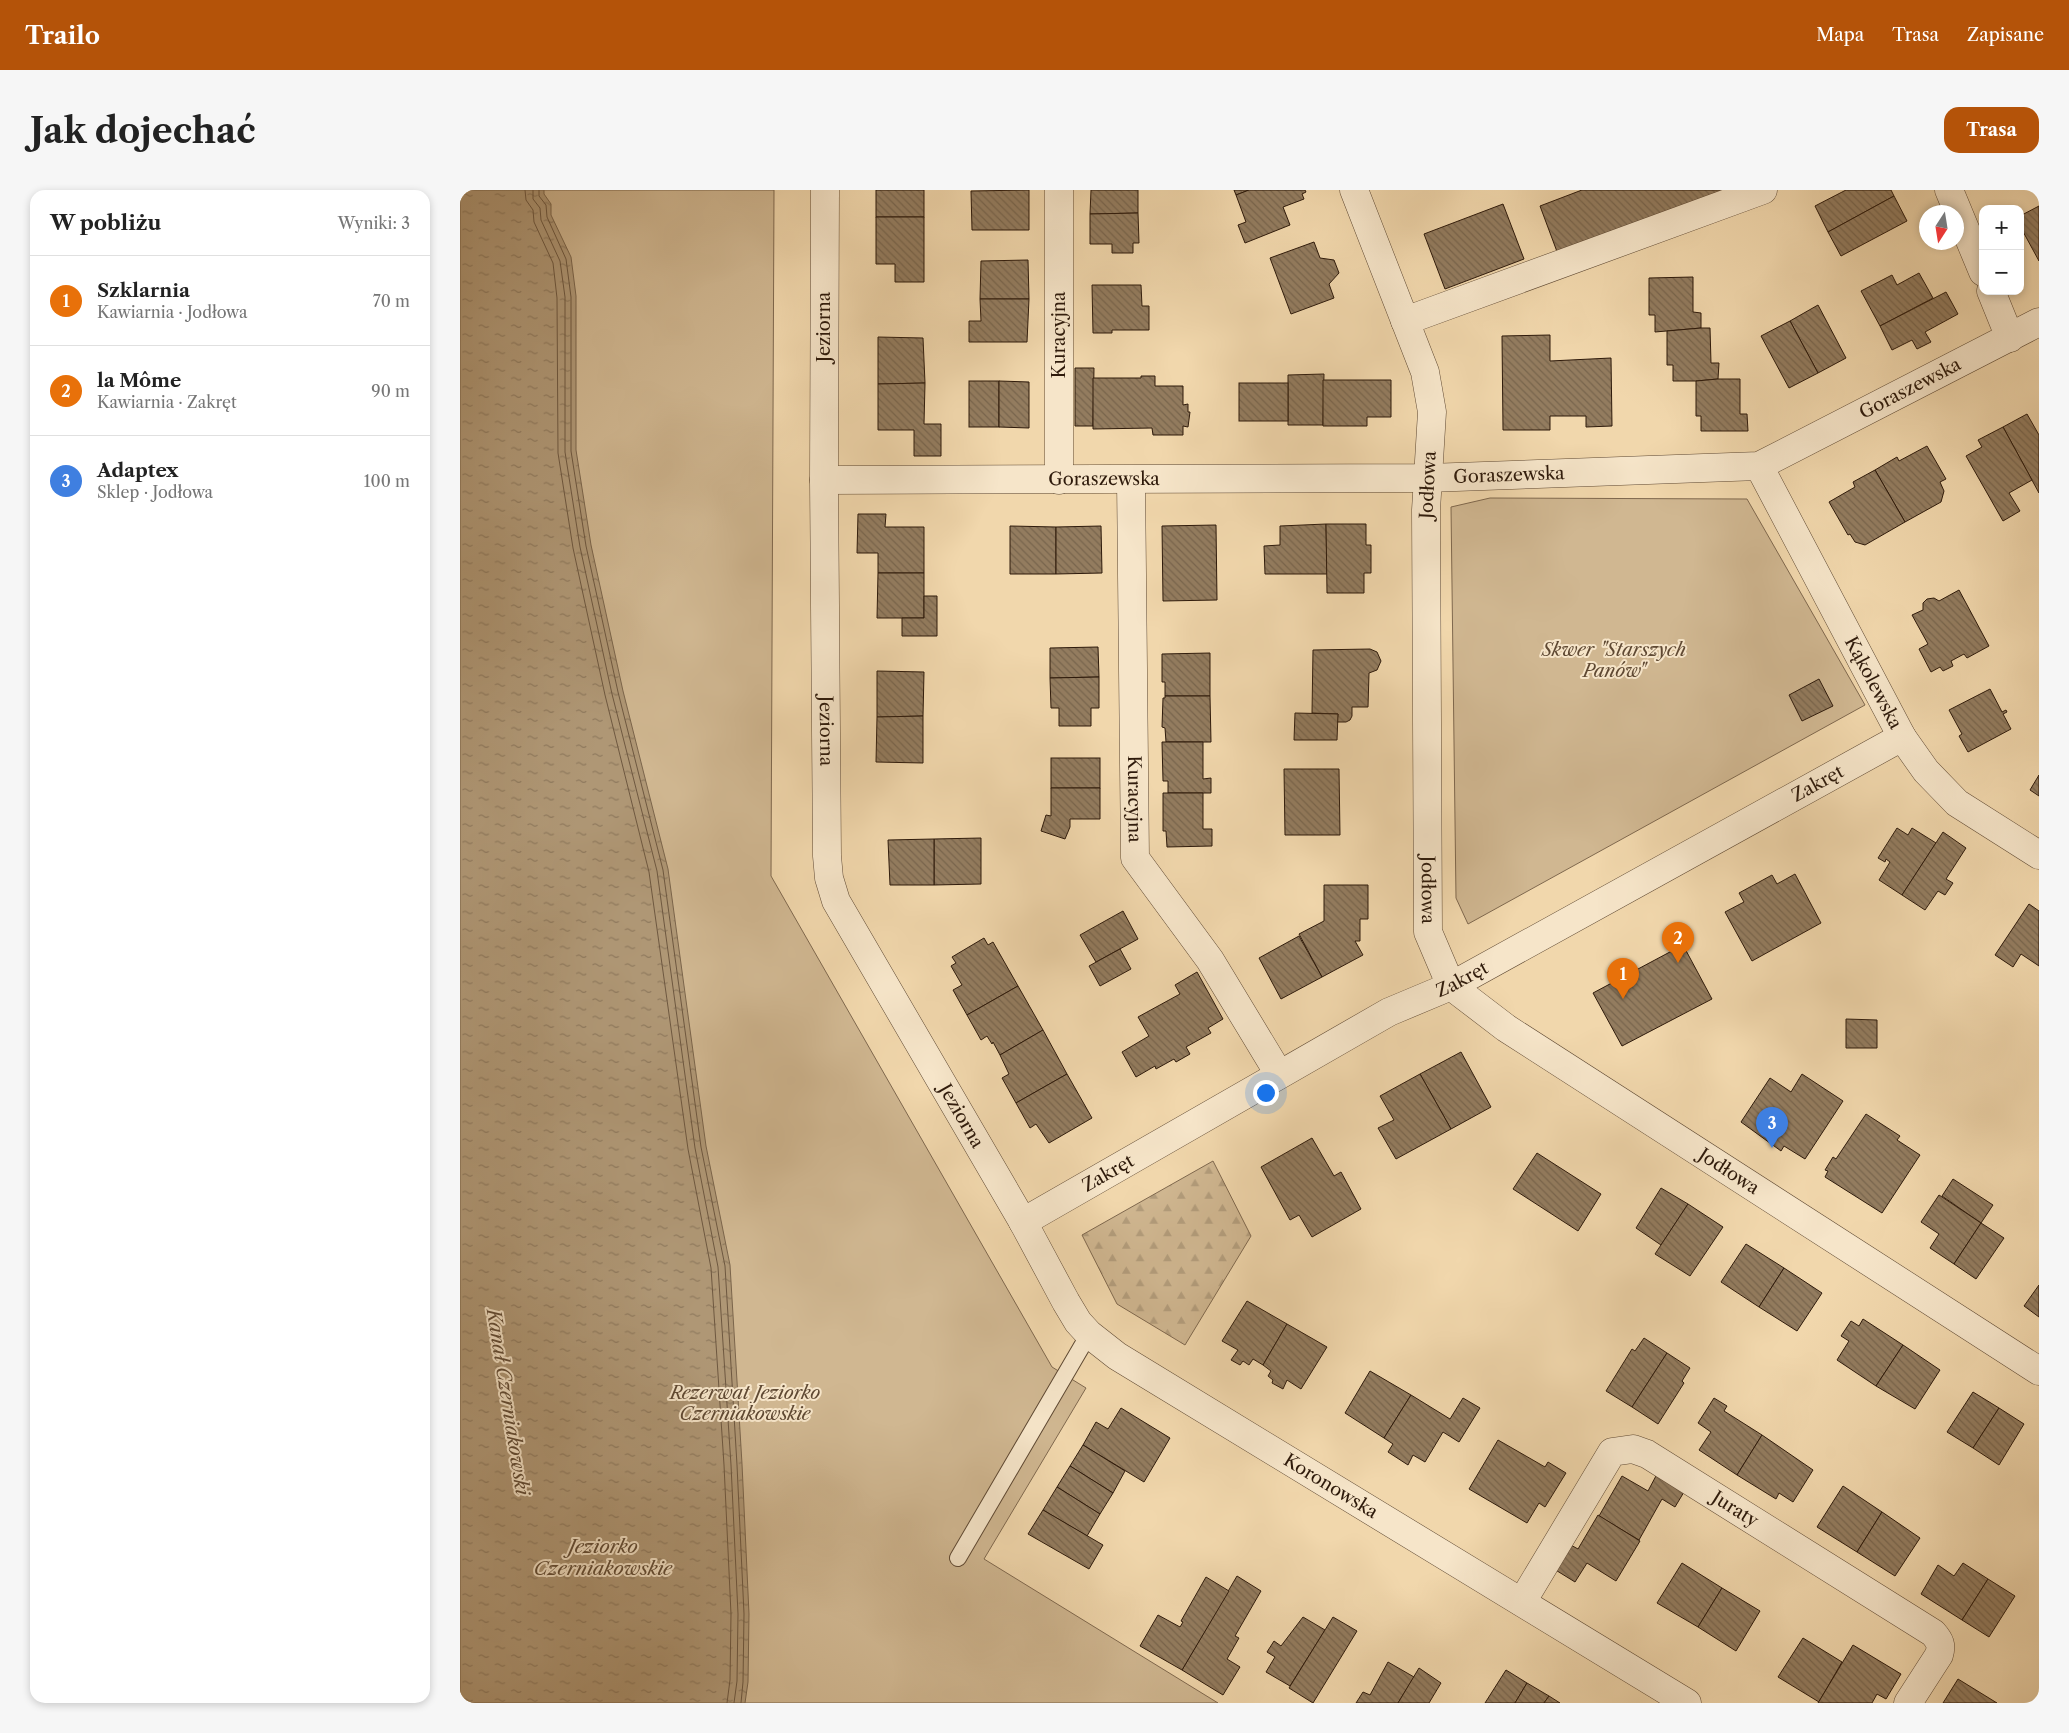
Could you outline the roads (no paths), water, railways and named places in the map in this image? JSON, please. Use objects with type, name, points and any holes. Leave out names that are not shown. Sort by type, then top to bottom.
[{"type":"street","name":"Jeziorna","points":[[824,190],[824,480],[827,856],[829,878],[836,902],[1023,1222]]},
{"type":"street","name":"Kuracyjna","points":[[1059,190],[1059,480]]},
{"type":"street","name":"Jodłowa","points":[[1354,190],[1425,372],[1432,412],[1426,520],[1428,932],[1451,986],[1506,1028],[2039,1371]]},
{"type":"street","points":[[1405,322],[1763,190]]},
{"type":"street","points":[[1949,190],[1979,262]]},
{"type":"street","points":[[1993,295],[2010,338]]},
{"type":"street","name":"Goraszewska","points":[[824,480],[1428,478],[1760,466],[2039,322]]},
{"type":"street","name":"Kąkolewska","points":[[1760,466],[1902,736],[1926,771],[1957,803],[2039,856]]},
{"type":"street","name":"Kuracyjna","points":[[1131,480],[1135,858],[1210,960],[1279,1074]]},
{"type":"street","name":"Zakręt","points":[[1023,1222],[1389,1012],[1451,986],[1902,736]]},
{"type":"street","name":"Koronowska","points":[[1023,1222],[1078,1322],[1089,1334],[1117,1356],[1686,1703]]},
{"type":"street","name":"Juraty","points":[[1522,1602],[1612,1452],[1633,1449],[1647,1454],[1933,1633],[1940,1641],[1939,1655],[1908,1703]]},
{"type":"lane","points":[[958,1558],[1089,1334]]},
{"type":"water","name":"Jeziorko Czerniakowskie","points":[[460,190],[544,190],[544,194],[551,204],[551,215],[571,257],[576,296],[576,450],[591,545],[623,691],[668,869],[706,1146],[730,1265],[749,1614],[748,1682],[745,1703],[460,1703]]},
{"type":"place","name":"la Môme","points":[[1678,963]]},
{"type":"place","name":"Szklarnia","points":[[1623,999]]},
{"type":"place","name":"Adaptex","points":[[1772,1148]]},
{"type":"park label","name":"Skwer \"Starszych Panów\"","points":[[1614,660]]},
{"type":"park label","name":"Rezerwat Jeziorko Czerniakowskie","points":[[745,1403]]},
{"type":"water label","name":"Kanał Czerniakowski","points":[[508,1402]]}]
